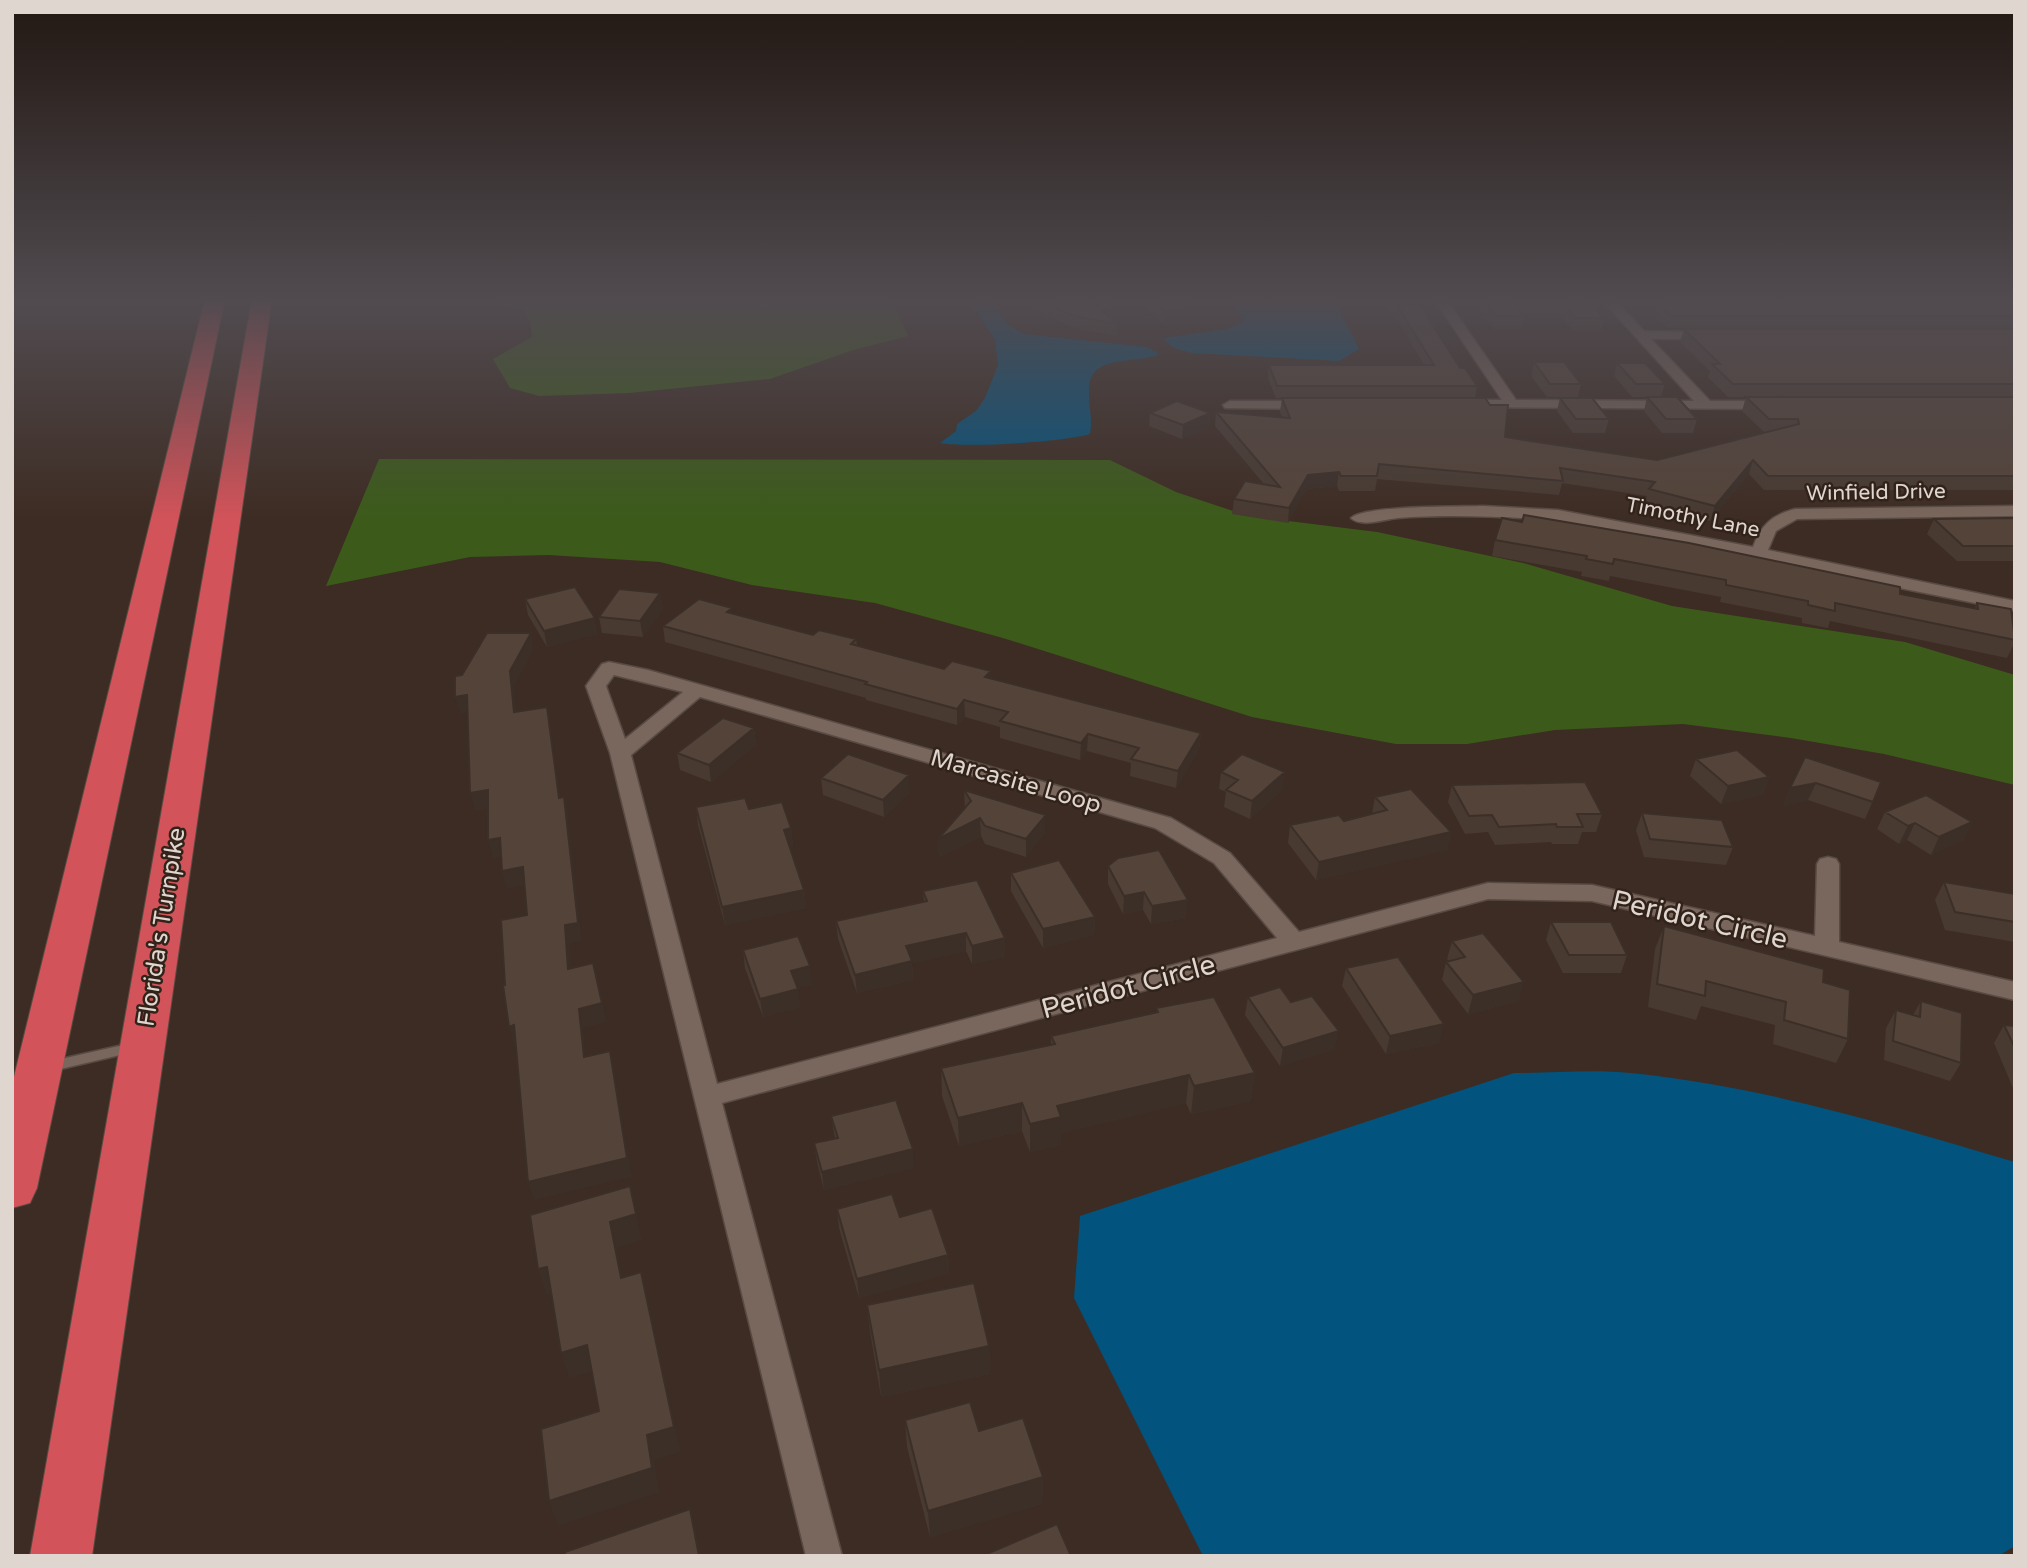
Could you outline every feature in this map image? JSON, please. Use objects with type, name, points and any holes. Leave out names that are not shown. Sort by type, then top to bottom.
[{"type":"highway","points":[[12,1188],[198,372]]},
{"type":"highway","name":"Florida's Turnpike","points":[[61,1556],[251,372]]},
{"type":"street","points":[[1490,372],[1512,404]]},
{"type":"street","points":[[1676,372],[1706,405]]},
{"type":"street","points":[[1230,405],[1324,404]]},
{"type":"street","points":[[1445,404],[1787,405]]},
{"type":"street","name":"Timothy Lane","points":[[1359,517],[1398,513],[1483,511],[1548,514],[1759,553],[2015,606]]},
{"type":"street","name":"Winfield Drive","points":[[1759,553],[1768,527],[1779,519],[1795,514],[2015,511]]},
{"type":"street","name":"Marcasite Loop","points":[[706,1097],[620,753],[596,686],[610,668],[697,690],[1163,823],[1222,858],[1294,942]]},
{"type":"street","points":[[620,753],[697,690]]},
{"type":"street","points":[[1827,949],[1828,864]]},
{"type":"street","name":"Peridot Circle","points":[[706,1097],[1488,891],[1592,893],[2015,991]]},
{"type":"street","points":[[706,1097],[824,1556]]},
{"type":"lane","points":[[39,1069],[141,1046]]},
{"type":"green space","points":[[501,372],[790,372],[770,379],[629,393],[539,396],[510,388]]},
{"type":"green space","points":[[379,459],[1110,460],[1176,492],[1248,516],[1377,532],[1523,563],[1672,606],[1905,642],[2015,675],[2015,785],[1884,754],[1683,724],[1555,730],[1467,744],[1396,744],[1252,717],[1003,638],[875,603],[752,585],[660,562],[549,555],[470,557],[326,586]]},
{"type":"water","points":[[995,372],[1095,372],[1089,388],[1090,434],[1015,443],[940,443],[956,431],[957,424],[976,411],[985,398]]},
{"type":"water","points":[[1617,1072],[1728,1087],[1825,1108],[2015,1162],[2015,1546],[1998,1556],[1203,1556],[1074,1298],[1080,1216],[1514,1073]]},
{"type":"building","points":[[1272,372],[1468,372],[1477,386],[1277,386]]},
{"type":"building","points":[[1541,372],[1572,372],[1581,384],[1550,384]]},
{"type":"building","points":[[1625,372],[1654,372],[1665,384],[1636,384]]},
{"type":"building","points":[[1721,372],[2015,372],[2015,384],[1733,384]]},
{"type":"building","points":[[1647,397],[1677,397],[1697,419],[1666,419]]},
{"type":"building","points":[[1746,397],[2015,397],[2015,476],[1768,476],[1753,460],[1715,506],[1649,489],[1655,482],[1560,468],[1563,481],[1379,464],[1377,476],[1341,476],[1339,472],[1308,475],[1289,508],[1234,499],[1245,481],[1280,487],[1216,412],[1290,418],[1282,398],[1485,398],[1490,405],[1508,405],[1505,437],[1657,460],[1799,424],[1798,419],[1769,419]]},
{"type":"building","points":[[1560,398],[1592,398],[1609,419],[1576,419]]},
{"type":"building","points":[[1177,401],[1210,413],[1183,425],[1150,413]]},
{"type":"building","points":[[1524,515],[1689,543],[1900,587],[1900,594],[1978,609],[1977,603],[2011,609],[2015,640],[1835,603],[1835,611],[1808,605],[1808,601],[1726,585],[1726,580],[1614,559],[1613,564],[1586,559],[1587,556],[1495,540],[1502,518],[1522,522]]},
{"type":"building","points":[[2015,518],[2015,546],[1963,546],[1934,519]]},
{"type":"building","points":[[575,587],[595,618],[544,631],[525,599]]},
{"type":"building","points":[[619,589],[660,593],[640,621],[599,617]]},
{"type":"building","points":[[699,599],[732,608],[727,612],[813,635],[819,630],[856,639],[851,644],[944,669],[952,661],[991,671],[985,677],[1201,733],[1178,771],[1131,759],[1139,748],[1088,734],[1081,743],[1000,721],[1008,712],[964,700],[957,709],[663,626]]},
{"type":"building","points":[[487,633],[531,633],[510,671],[514,712],[547,707],[559,798],[564,797],[578,923],[565,925],[568,969],[593,963],[602,1003],[579,1009],[584,1057],[610,1051],[627,1158],[528,1182],[514,1025],[509,1027],[503,985],[501,920],[527,915],[523,867],[502,871],[500,838],[488,840],[488,790],[470,793],[467,695],[455,697],[455,676],[462,675]]},
{"type":"building","points":[[723,718],[754,728],[709,765],[677,753]]},
{"type":"building","points":[[1737,750],[1769,777],[1728,786],[1696,759]]},
{"type":"building","points":[[848,754],[909,775],[883,800],[821,778]]},
{"type":"building","points":[[1242,754],[1285,772],[1252,801],[1226,790],[1238,780],[1221,772]]},
{"type":"building","points":[[1805,757],[1881,782],[1873,802],[1816,783],[1790,788]]},
{"type":"building","points":[[1585,782],[1602,814],[1577,814],[1583,827],[1557,827],[1556,824],[1499,827],[1492,815],[1469,816],[1452,785]]},
{"type":"building","points":[[1411,789],[1451,832],[1319,862],[1290,825],[1339,815],[1344,821],[1387,810],[1375,797]]},
{"type":"building","points":[[964,790],[1046,815],[1026,839],[985,826],[980,818],[938,839],[971,801]]},
{"type":"building","points":[[1926,795],[1972,822],[1939,837],[1915,823],[1908,826],[1885,812]]},
{"type":"building","points":[[745,798],[749,809],[782,802],[791,828],[784,830],[804,890],[722,907],[696,807]]},
{"type":"building","points":[[1642,813],[1722,820],[1733,847],[1650,839]]},
{"type":"building","points":[[1159,850],[1188,900],[1152,906],[1144,892],[1124,896],[1108,866],[1118,858]]},
{"type":"building","points":[[1059,860],[1095,917],[1043,929],[1011,873]]},
{"type":"building","points":[[977,880],[1005,938],[972,946],[966,933],[906,946],[912,961],[855,975],[836,921],[927,901],[923,891]]},
{"type":"building","points":[[1944,882],[2015,894],[2015,922],[1955,912]]},
{"type":"building","points":[[1551,922],[1611,922],[1627,955],[1569,955]]},
{"type":"building","points":[[1664,926],[1824,969],[1823,982],[1850,990],[1848,1039],[1784,1020],[1786,1002],[1706,981],[1705,996],[1657,984]]},
{"type":"building","points":[[1483,933],[1524,982],[1473,995],[1446,962],[1465,957],[1452,941]]},
{"type":"building","points":[[798,936],[810,966],[791,971],[798,989],[760,999],[743,950]]},
{"type":"building","points":[[1398,957],[1444,1024],[1390,1036],[1346,968]]},
{"type":"building","points":[[1280,987],[1291,1002],[1312,996],[1339,1031],[1283,1048],[1248,997]]},
{"type":"building","points":[[1214,997],[1255,1073],[1194,1086],[1189,1075],[1057,1106],[1061,1117],[1030,1124],[1022,1103],[958,1118],[941,1068],[1055,1044],[1051,1036],[1158,1012],[1156,1008]]},
{"type":"building","points":[[1921,1001],[1962,1013],[1961,1063],[1893,1041],[1896,1010],[1920,1017]]},
{"type":"building","points":[[2004,1025],[2015,1026],[2015,1048]]},
{"type":"building","points":[[896,1100],[913,1149],[822,1172],[814,1143],[838,1138],[831,1116]]},
{"type":"building","points":[[630,1186],[636,1214],[610,1222],[621,1278],[641,1272],[674,1427],[647,1435],[652,1468],[549,1501],[541,1429],[599,1411],[587,1345],[561,1353],[547,1267],[538,1269],[530,1215]]},
{"type":"building","points":[[892,1194],[900,1217],[932,1208],[948,1255],[857,1279],[837,1209]]},
{"type":"building","points":[[974,1283],[989,1346],[879,1370],[867,1305]]},
{"type":"building","points":[[970,1402],[979,1431],[1023,1418],[1043,1477],[928,1511],[905,1420]]},
{"type":"building","points":[[690,1509],[699,1556],[565,1556],[565,1552]]},
{"type":"building","points":[[1057,1524],[1071,1556],[982,1556]]}]
